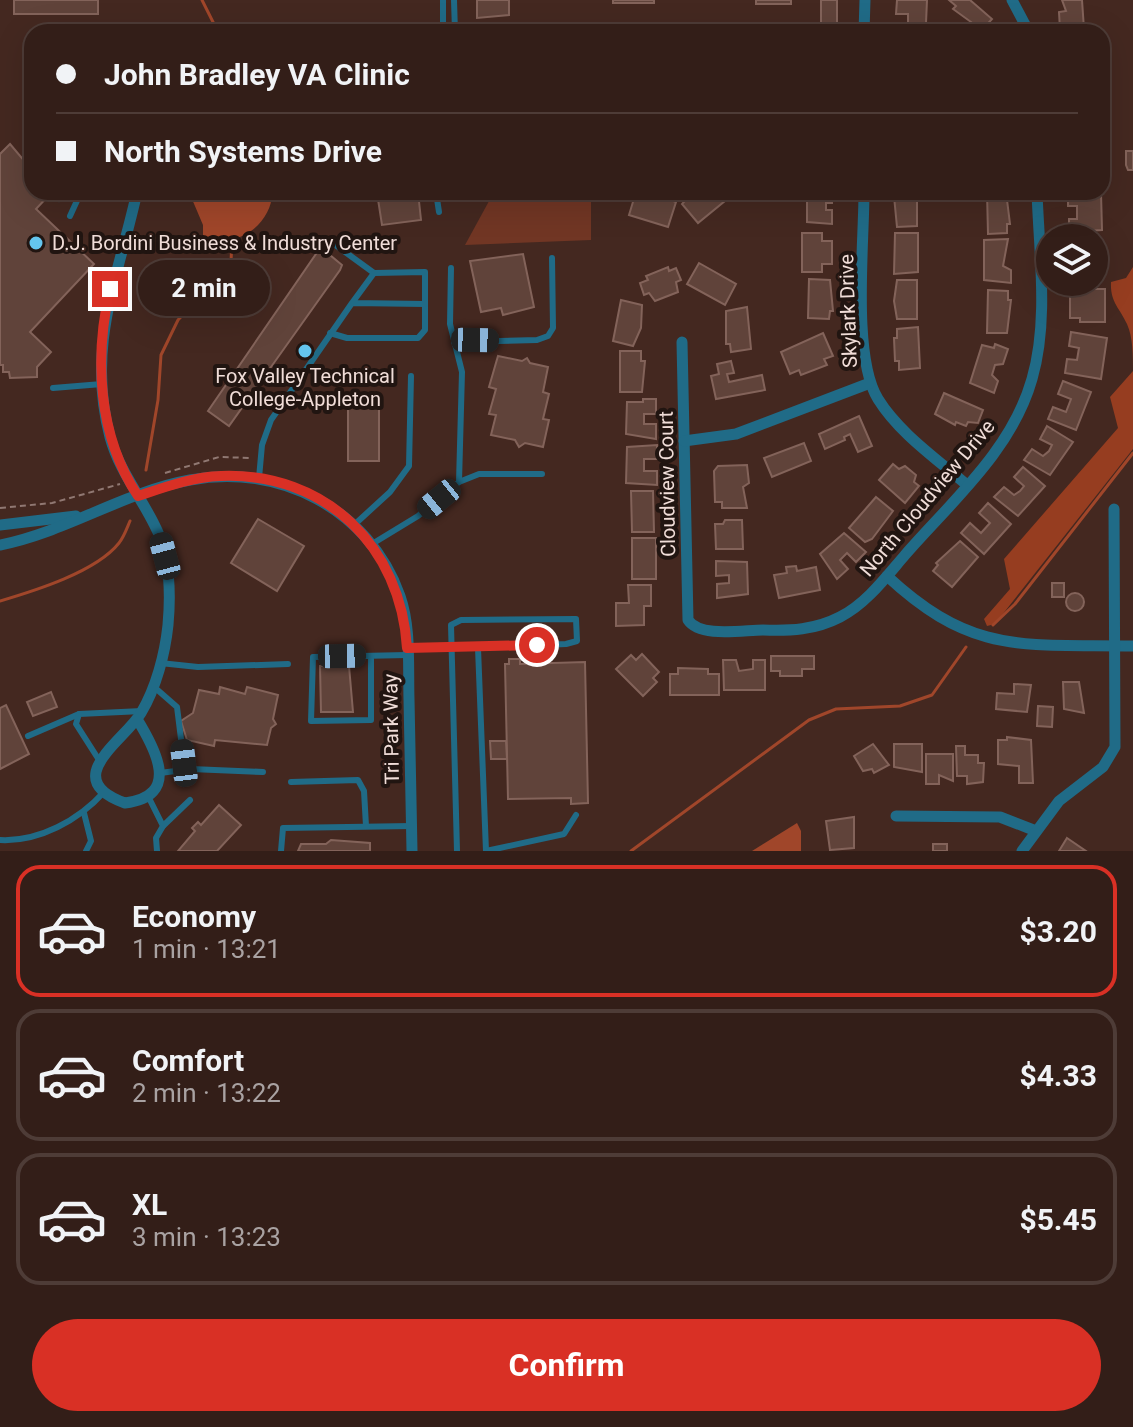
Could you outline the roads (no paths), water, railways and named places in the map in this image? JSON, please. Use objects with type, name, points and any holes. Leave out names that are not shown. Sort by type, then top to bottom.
[{"type":"street","points":[[864,24],[865,0]]},
{"type":"street","points":[[1012,0],[1025,24]]},
{"type":"street","points":[[135,200],[106,308],[102,384],[111,438],[160,537],[168,576],[169,615],[160,663],[140,715],[99,760],[97,776],[104,792],[125,803],[148,796],[158,784],[160,773],[140,715]]},
{"type":"street","name":"Skylark Drive","points":[[864,200],[863,334],[870,383],[891,415],[967,485]]},
{"type":"street","name":"North Cloudview Drive","points":[[691,625],[708,630],[811,628],[852,610],[887,576],[967,485],[1015,422],[1034,372],[1040,326],[1037,200]]},
{"type":"street","name":"Cloudview Court","points":[[682,342],[687,615],[691,625]]},
{"type":"street","points":[[684,441],[736,434],[870,383]]},
{"type":"street","name":"Tri Park Way","points":[[0,545],[44,534],[84,515],[190,480],[259,478],[314,496],[354,525],[372,544],[400,597],[407,652],[412,851]]},
{"type":"street","points":[[1022,851],[1059,801],[1103,767],[1112,756],[1117,736],[1114,509]]},
{"type":"street","name":"Tri Park Way","points":[[0,525],[84,515]]},
{"type":"street","points":[[887,576],[931,612],[973,634],[1013,643],[1133,646]]},
{"type":"street","points":[[896,816],[1000,817],[1036,831]]},
{"type":"lane","points":[[443,0],[443,24]]},
{"type":"lane","points":[[454,0],[455,24]]},
{"type":"lane","points":[[70,216],[77,200]]},
{"type":"lane","points":[[437,200],[439,212]]},
{"type":"lane","points":[[330,241],[374,273],[425,272],[425,330],[418,338],[347,338],[330,333]]},
{"type":"lane","points":[[454,342],[537,340],[548,336],[553,328],[552,258]]},
{"type":"lane","points":[[451,268],[450,324],[462,372],[459,482]]},
{"type":"lane","points":[[259,478],[262,445],[271,420],[374,273]]},
{"type":"lane","points":[[352,303],[425,304]]},
{"type":"lane","points":[[354,525],[390,492],[409,466],[411,376]]},
{"type":"lane","points":[[53,388],[102,384]]},
{"type":"lane","points":[[372,544],[418,516],[459,482],[479,474],[542,474]]},
{"type":"lane","points":[[371,656],[371,720],[311,721],[313,657],[371,656],[451,647],[566,644],[577,641],[579,631],[576,619],[461,620],[451,625],[451,647],[457,851]]},
{"type":"lane","points":[[478,648],[486,851],[564,834],[576,815]]},
{"type":"lane","points":[[160,663],[198,667],[288,664]]},
{"type":"lane","points":[[153,686],[177,707],[184,763],[191,769]]},
{"type":"lane","points":[[28,736],[79,714],[140,715]]},
{"type":"lane","points":[[79,714],[76,724],[99,760]]},
{"type":"lane","points":[[160,773],[191,769],[263,772]]},
{"type":"lane","points":[[291,782],[358,780],[364,791],[366,826]]},
{"type":"lane","points":[[0,840],[15,841],[84,813],[104,792]]},
{"type":"lane","points":[[148,796],[163,826]]},
{"type":"lane","points":[[157,851],[156,838],[163,826],[190,800]]},
{"type":"lane","points":[[84,813],[91,841],[86,851]]},
{"type":"lane","points":[[281,851],[283,828],[412,826]]},
{"type":"waterway","points":[[202,0],[214,24]]},
{"type":"waterway","points":[[146,470],[158,400],[161,355],[178,320],[231,263],[232,236]]},
{"type":"waterway","points":[[993,625],[1015,604],[1133,453]]},
{"type":"waterway","points":[[0,601],[64,579],[95,563],[119,543],[130,521]]},
{"type":"waterway","points":[[631,851],[809,720],[836,709],[900,706],[932,695],[966,647]]},
{"type":"place","name":"D.J. Bordini Business & Industry Center","points":[[36,243]]},
{"type":"place","name":"Fox Valley Technical College-Appleton","points":[[305,351]]}]
